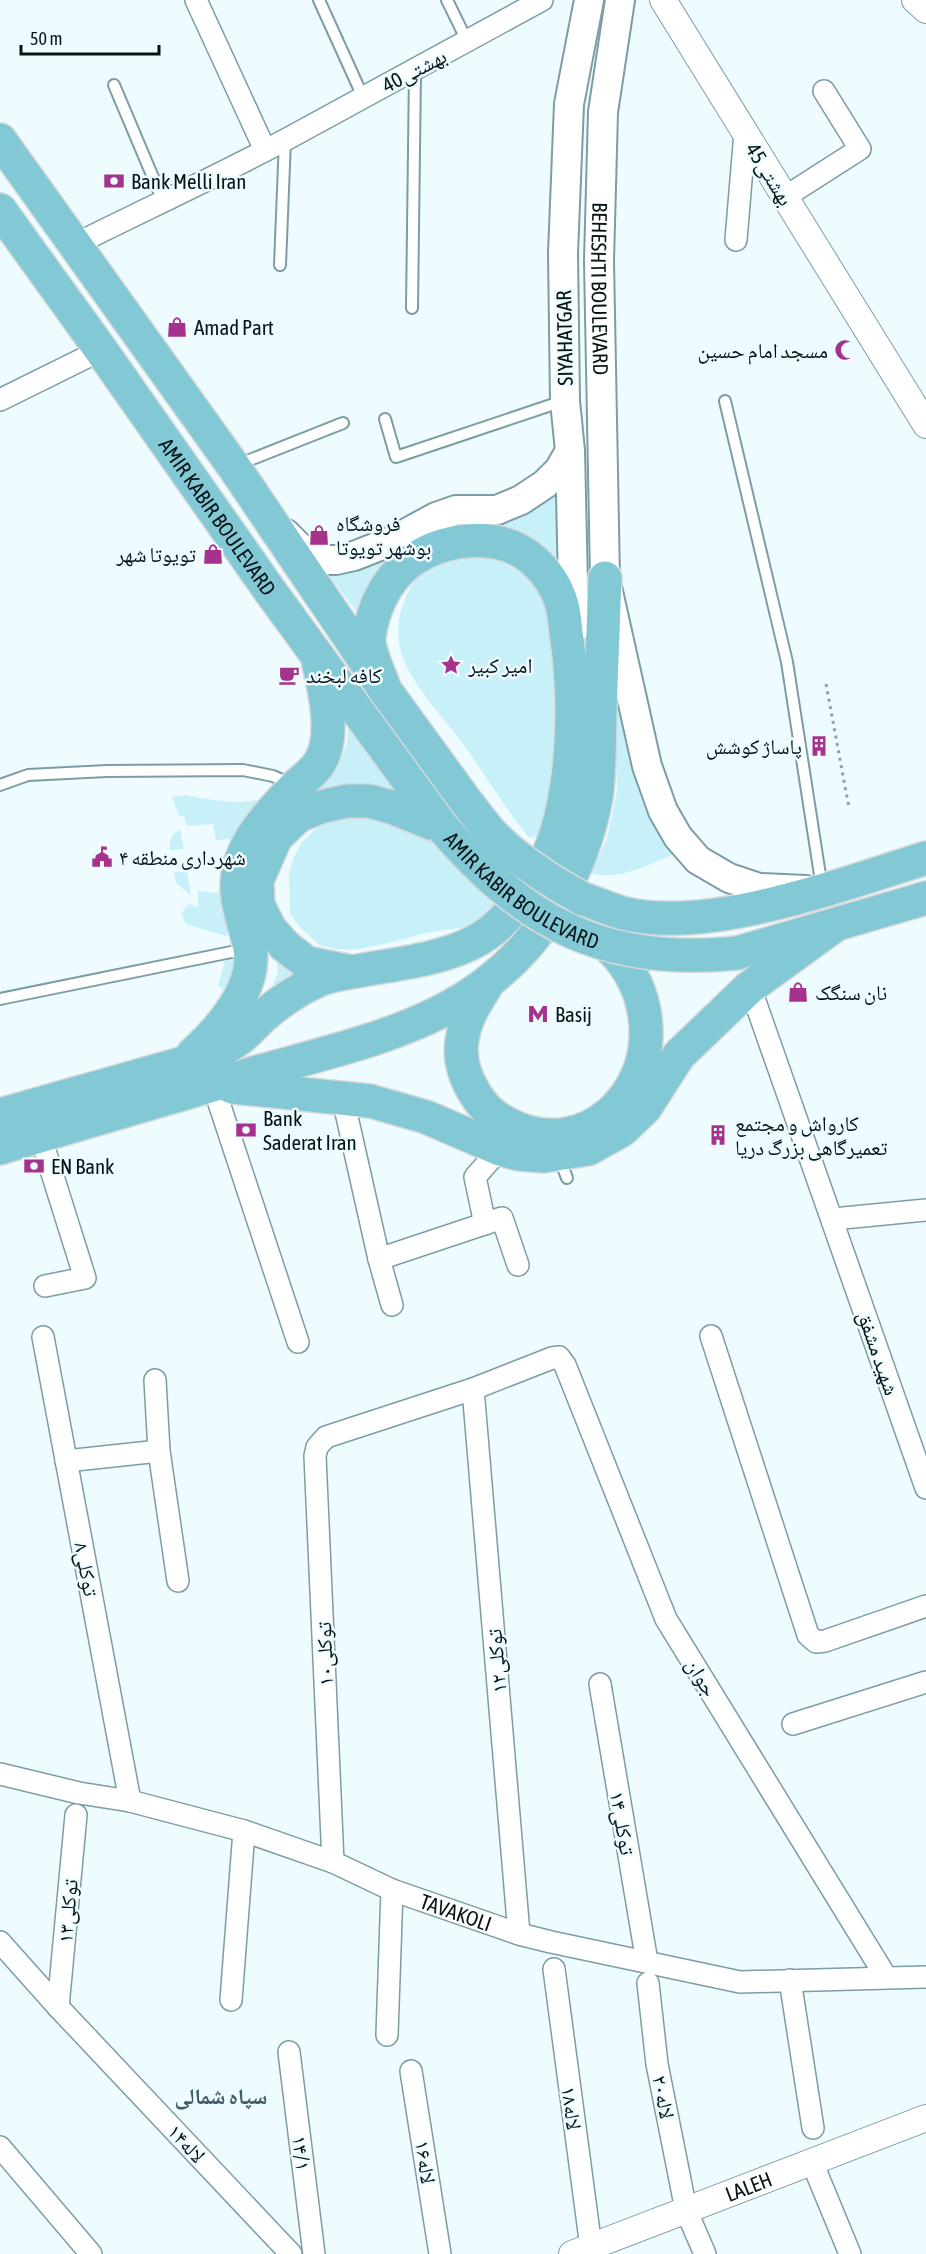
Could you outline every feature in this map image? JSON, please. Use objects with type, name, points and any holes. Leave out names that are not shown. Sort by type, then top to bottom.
[{"type":"main road","name":"SIYAHATGAR","points":[[572,678],[575,605],[570,451],[565,401],[563,253],[569,104],[589,0]]},
{"type":"main road","name":"BEHESHTI BOULEVARD","points":[[620,0],[603,112],[599,261],[605,578],[647,766],[663,811],[678,837],[698,860],[729,878],[759,888],[823,891]]},
{"type":"main road","name":"AMIR KABIR BOULEVARD","points":[[0,140],[234,466],[385,690],[468,804],[495,837],[515,854],[557,884],[583,899],[623,913],[664,918],[703,916],[739,910],[823,891],[926,858]]},
{"type":"main road","name":"AMIR KABIR BOULEVARD","points":[[0,210],[316,655],[443,828],[488,874],[524,903],[574,934],[607,945],[656,955],[703,956],[737,952],[926,898]]},
{"type":"main road","points":[[270,518],[298,546],[318,560],[336,560],[354,556],[392,541],[436,517],[456,510],[497,510],[521,500],[545,484],[559,470],[570,451]]},
{"type":"main road","points":[[0,1114],[209,1056],[239,1040],[263,1017],[321,979],[396,965],[466,946],[491,931],[527,889],[549,853],[568,786],[572,678],[562,605],[549,576],[531,558],[512,548],[488,540],[460,541],[433,549],[406,565],[387,587],[373,611],[369,641],[385,690]]},
{"type":"main road","points":[[0,1148],[339,1050],[413,1024],[456,1005],[487,984],[517,958],[540,930],[573,874],[596,799],[605,578]]},
{"type":"main road","points":[[182,1065],[218,1030],[240,998],[249,972],[250,948],[238,900],[239,868],[252,839],[276,806],[321,759],[327,737],[328,702],[316,655]]},
{"type":"main road","points":[[351,972],[307,963],[285,946],[270,929],[258,905],[257,880],[276,837],[298,816],[320,807],[347,801],[369,801],[391,807],[443,828]]},
{"type":"main road","points":[[213,1085],[370,1101],[426,1117],[500,1149],[519,1154],[544,1156],[562,1166],[622,1130],[645,1108],[679,1055],[750,987],[834,926]]},
{"type":"main road","points":[[487,984],[472,1010],[463,1034],[461,1050],[466,1077],[482,1106],[502,1123],[530,1133],[559,1136],[586,1130],[624,1100],[636,1081],[644,1058],[646,1015],[640,992],[627,968],[607,945]]},
{"type":"street","points":[[196,0],[265,150]]},
{"type":"street","name":"40بهشتی","points":[[76,244],[285,140],[542,0]]},
{"type":"street","name":"بهشتی45","points":[[663,0],[926,425]]},
{"type":"street","points":[[915,0],[926,10]]},
{"type":"street","points":[[785,197],[860,149],[824,91]]},
{"type":"street","points":[[736,240],[745,132]]},
{"type":"street","points":[[0,400],[101,350]]},
{"type":"street","name":"شهید مشفق","points":[[750,987],[926,1488]]},
{"type":"street","points":[[213,1085],[298,1342]]},
{"type":"street","points":[[343,1099],[379,1259],[392,1305]]},
{"type":"street","points":[[40,1136],[85,1278],[45,1286]]},
{"type":"street","points":[[485,1224],[475,1177],[500,1149]]},
{"type":"street","points":[[832,1219],[926,1210]]},
{"type":"street","points":[[379,1259],[502,1218],[518,1265]]},
{"type":"street","points":[[711,1336],[808,1635],[816,1642],[825,1641],[926,1605]]},
{"type":"street","name":"توکلی۸","points":[[43,1337],[130,1801]]},
{"type":"street","name":"جوان","points":[[473,1389],[559,1357],[570,1376],[666,1619],[886,1977]]},
{"type":"street","points":[[155,1380],[159,1451],[178,1581]]},
{"type":"street","name":"۱۰توکلی","points":[[333,1862],[316,1468],[317,1447],[326,1437],[473,1389]]},
{"type":"street","name":"توکلی۱۲","points":[[473,1389],[519,1934]]},
{"type":"street","points":[[66,1461],[159,1451]]},
{"type":"street","points":[[793,1724],[926,1682]]},
{"type":"street","name":"توکلی۱۴","points":[[600,1684],[647,1962]]},
{"type":"street","name":"TAVAKOLI","points":[[0,1774],[79,1793],[130,1801],[244,1832],[333,1862],[392,1890],[519,1934],[740,1982],[926,1977]]},
{"type":"street","name":"توکلی۱۳","points":[[58,2007],[76,1815]]},
{"type":"street","points":[[231,2000],[244,1832]]},
{"type":"street","points":[[387,2035],[392,1890]]},
{"type":"street","name":"لاله۱۴","points":[[0,1942],[58,2007],[291,2254]]},
{"type":"street","name":"لاله۱۸","points":[[554,1969],[581,2251]]},
{"type":"street","points":[[790,1980],[813,2128]]},
{"type":"street","name":"لاله۲۰","points":[[648,1983],[657,2064],[686,2210],[705,2254]]},
{"type":"street","name":"۱۴/۱","points":[[289,2052],[314,2254]]},
{"type":"street","name":"لاله۱۶","points":[[411,2071],[440,2254]]},
{"type":"street","name":"LALEH","points":[[581,2251],[926,2118]]},
{"type":"street","points":[[0,2147],[91,2254]]},
{"type":"street","points":[[812,2162],[850,2254]]},
{"type":"lane","points":[[319,0],[363,97]]},
{"type":"lane","points":[[447,0],[467,41]]},
{"type":"lane","points":[[412,308],[415,71]]},
{"type":"lane","points":[[114,85],[163,201]]},
{"type":"lane","points":[[280,265],[285,140]]},
{"type":"lane","points":[[725,400],[787,662],[823,891]]},
{"type":"lane","points":[[385,419],[396,457],[565,401]]},
{"type":"lane","points":[[234,466],[343,423]]},
{"type":"lane","points":[[0,785],[28,775],[107,771],[243,770],[273,776],[296,787]]},
{"type":"lane","points":[[0,999],[250,948]]},
{"type":"path","points":[[826,684],[849,808]]},
{"type":"shaded area","points":[[560,485],[565,581],[488,528],[522,510]]},
{"type":"shaded area","points":[[454,554],[515,560],[545,594],[556,653],[553,776],[542,830],[538,836],[529,838],[460,740],[425,695],[405,663],[398,627],[405,598],[416,580],[427,570]]},
{"type":"shaded area","points":[[396,555],[376,570],[365,593],[361,617],[326,572]]},
{"type":"shaded area","points":[[614,661],[677,853],[635,870],[602,875],[591,873],[607,838],[617,792]]},
{"type":"shaded area","points":[[349,711],[409,797],[376,785],[335,790],[307,804],[337,766],[347,744]]},
{"type":"shaded area","points":[[187,795],[227,801],[268,798],[241,838],[216,840],[213,824],[187,826],[184,816],[179,816],[172,797]]},
{"type":"shaded area","points":[[347,812],[417,824],[463,868],[497,909],[480,925],[425,933],[353,950],[319,945],[299,926],[290,913],[289,873],[302,842],[327,819]]},
{"type":"shaded area","points":[[180,829],[184,849],[170,850],[172,838]]},
{"type":"shaded area","points":[[174,872],[187,872],[191,895],[176,883]]},
{"type":"shaded area","points":[[230,872],[232,928],[226,936],[186,924],[181,914],[189,904],[198,907],[198,891],[217,893],[221,887],[221,873]]},
{"type":"shaded area","points":[[274,947],[296,972],[284,978],[272,989],[278,971]]},
{"type":"shaded area","points":[[231,951],[240,960],[228,994],[218,985],[227,954]]},
{"type":"place","name":"Bank Melli Iran","points":[[114,181]]},
{"type":"place","name":"Amad Part","points":[[177,327]]},
{"type":"place","name":"مسجد امام حسین","points":[[845,350]]},
{"type":"place","name":"فروشگاه بوشهر تویوتا","points":[[319,535]]},
{"type":"place","name":"تویوتا شهر","points":[[213,554]]},
{"type":"place","name":"امیر کبیر","points":[[451,665]]},
{"type":"place","name":"کافه لبخند","points":[[289,675]]},
{"type":"place","name":"پاساژ کوشش","points":[[819,746]]},
{"type":"place","name":"شهرداری منطقه ۴","points":[[102,857]]},
{"type":"place","name":"نان سنگک","points":[[798,992]]},
{"type":"place","name":"Basij","points":[[538,1014]]},
{"type":"place","name":"Bank Saderat Iran","points":[[246,1130]]},
{"type":"place","name":"کارواش و مجتمع تعمیرگاهی بزرگ دریا","points":[[718,1135]]},
{"type":"place","name":"EN Bank","points":[[34,1166]]},
{"type":"district","name":"سپاه شمالی","points":[[221,2096]]}]
